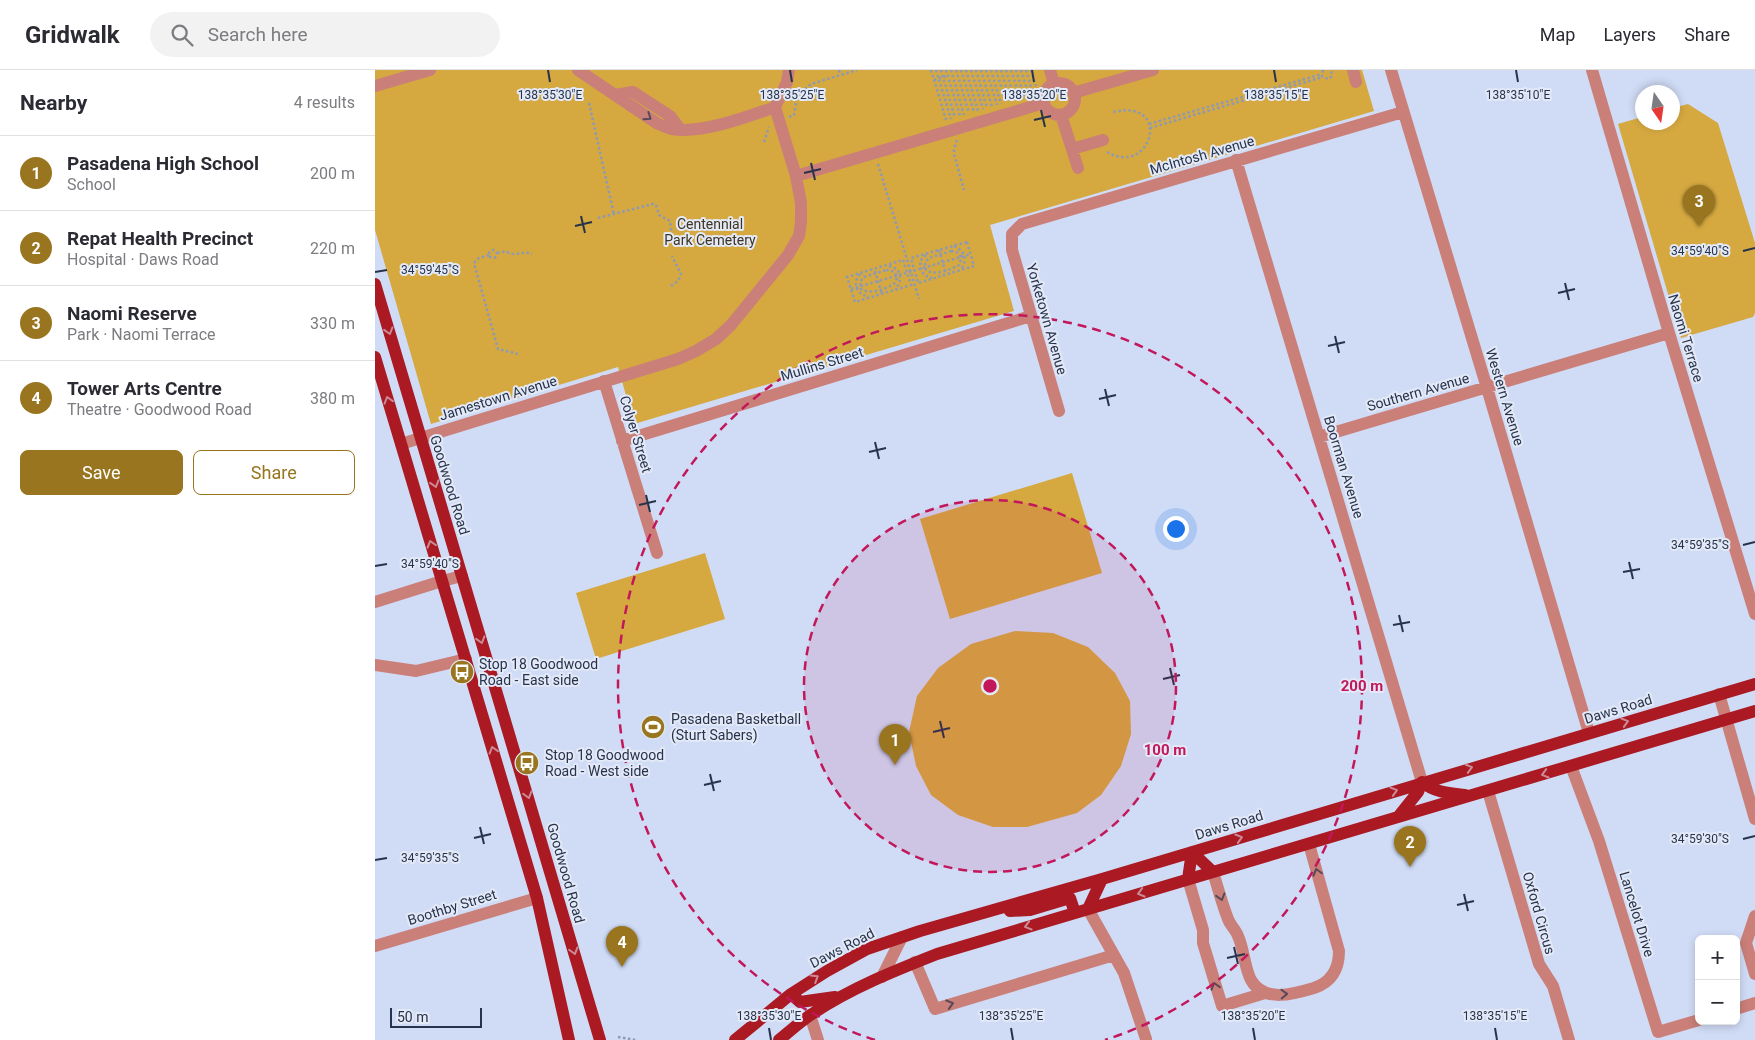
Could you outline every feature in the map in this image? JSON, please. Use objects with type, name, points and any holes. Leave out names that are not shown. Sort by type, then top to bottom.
[{"type":"main road","name":"Goodwood Road","points":[[375,284],[600,1040]]},
{"type":"main road","points":[[375,357],[537,898],[569,1040]]},
{"type":"main road","name":"Daws Road","points":[[735,1040],[791,994],[867,949],[1755,684]]},
{"type":"main road","points":[[779,1040],[810,1015],[839,997],[882,976],[951,949],[1755,712]]},
{"type":"main road","points":[[1399,817],[1418,792],[1422,782],[1438,792],[1470,796]]},
{"type":"main road","points":[[1192,852],[1213,872]]},
{"type":"main road","points":[[1188,879],[1192,852]]},
{"type":"main road","points":[[1088,909],[1103,879]]},
{"type":"main road","points":[[982,914],[1030,910],[1071,898],[1075,913]]},
{"type":"main road","points":[[791,994],[800,1002],[839,997]]},
{"type":"main road","points":[[595,1021],[612,1038]]},
{"type":"street","points":[[375,86],[430,70]]},
{"type":"street","points":[[578,70],[657,124],[672,129],[689,129],[718,124],[775,107],[787,82],[789,70]]},
{"type":"street","points":[[1049,70],[1054,84]]},
{"type":"street","points":[[1073,93],[1153,70]]},
{"type":"street","name":"Western Avenue","points":[[1391,70],[1589,733]]},
{"type":"street","name":"Naomi Terrace","points":[[1592,70],[1669,333],[1755,614]]},
{"type":"street","points":[[795,176],[994,118],[1046,108],[1052,113],[1066,113],[1075,102],[1073,93],[1065,84],[1054,84],[1044,95],[994,118]]},
{"type":"street","name":"Jamestown Avenue","points":[[401,444],[678,359],[716,339],[731,325],[787,256],[799,236],[801,203],[775,107]]},
{"type":"street","name":"McIntosh Avenue","points":[[1013,234],[1022,224],[1403,112]]},
{"type":"street","points":[[1061,114],[1077,168]]},
{"type":"street","points":[[1072,149],[1100,141]]},
{"type":"street","name":"Boorman Avenue","points":[[1236,160],[1422,782]]},
{"type":"street","name":"Yorketown Avenue","points":[[1013,234],[1012,250],[1059,411]]},
{"type":"street","name":"Mullins Street","points":[[622,441],[1031,316]]},
{"type":"street","name":"Southern Avenue","points":[[1319,437],[1669,333]]},
{"type":"street","name":"Colyer Street","points":[[604,381],[657,553]]},
{"type":"street","points":[[375,602],[462,576]]},
{"type":"street","points":[[375,665],[416,671],[465,659]]},
{"type":"street","points":[[1719,694],[1755,819]]},
{"type":"street","name":"Lancelot Drive","points":[[1571,766],[1599,841],[1659,1032],[1695,1021]]},
{"type":"street","name":"Oxford Circus","points":[[1488,790],[1539,964],[1553,986],[1569,1040]]},
{"type":"street","points":[[1188,879],[1203,930],[1203,944],[1221,1006],[1265,993],[1284,995],[1322,985],[1336,971],[1339,962],[1339,951],[1309,844]]},
{"type":"street","points":[[1213,872],[1229,922],[1238,934],[1251,979],[1257,988],[1265,993]]},
{"type":"street","name":"Boothby Street","points":[[375,946],[537,898]]},
{"type":"street","points":[[1088,909],[1124,973],[1146,1039]]},
{"type":"street","points":[[1755,916],[1746,944],[1755,974]]},
{"type":"street","points":[[882,976],[902,937]]},
{"type":"street","points":[[915,962],[935,1009],[1113,954]]},
{"type":"street","points":[[1740,1008],[1755,1003]]},
{"type":"street","points":[[810,1015],[818,1040]]},
{"type":"path","points":[[839,70],[841,75]]},
{"type":"path","points":[[779,120],[794,115],[797,96],[811,84],[841,75],[844,72],[857,70]]},
{"type":"path","points":[[931,70],[934,80],[994,118]]},
{"type":"path","points":[[936,70],[939,79],[994,118]]},
{"type":"path","points":[[941,70],[943,77],[994,118]]},
{"type":"path","points":[[946,70],[948,76],[994,118]]},
{"type":"path","points":[[951,70],[952,74],[994,118]]},
{"type":"path","points":[[934,80],[966,70],[994,118]]},
{"type":"path","points":[[971,70],[994,118]]},
{"type":"path","points":[[976,70],[994,118]]},
{"type":"path","points":[[981,70],[994,118]]},
{"type":"path","points":[[986,70],[994,118]]},
{"type":"path","points":[[991,70],[994,118]]},
{"type":"path","points":[[994,118],[996,70]]},
{"type":"path","points":[[994,118],[1001,70]]},
{"type":"path","points":[[994,118],[1006,70]]},
{"type":"path","points":[[994,118],[1011,70]]},
{"type":"path","points":[[994,118],[1016,70]]},
{"type":"path","points":[[994,118],[1021,70]]},
{"type":"path","points":[[964,190],[954,154],[958,138],[994,118],[1026,70]]},
{"type":"path","points":[[1031,70],[1036,86]]},
{"type":"path","points":[[1323,70],[1323,76]]},
{"type":"path","points":[[1149,126],[1323,76],[1328,79],[1332,76],[1331,70]]},
{"type":"path","points":[[961,71],[994,118]]},
{"type":"path","points":[[956,72],[994,118]]},
{"type":"path","points":[[589,103],[614,215]]},
{"type":"path","points":[[1100,141],[1104,150],[1112,155],[1125,157],[1136,154],[1146,147],[1150,138],[1149,126],[1143,115],[1122,110],[1113,112]]},
{"type":"path","points":[[875,153],[919,299]]},
{"type":"path","points":[[598,218],[653,204],[656,206],[659,215],[670,221],[673,235]]},
{"type":"path","points":[[898,275],[890,270],[875,271],[861,273],[847,277],[855,302],[911,285],[911,272],[911,258],[967,242],[974,266],[918,283],[911,272],[903,260],[885,266],[875,271],[864,277],[860,282],[860,286],[863,291],[867,292],[881,289],[894,284],[898,275]]},
{"type":"path","points":[[951,246],[959,249],[965,264],[957,271]]},
{"type":"path","points":[[518,354],[498,349],[474,263],[479,258],[489,255],[489,252],[493,250],[497,253],[506,251],[514,254],[522,252],[532,254]]},
{"type":"path","points":[[939,250],[946,274]]},
{"type":"path","points":[[955,251],[963,256],[959,265],[945,270],[932,273],[927,272],[925,268],[926,261],[929,258],[941,254],[955,251]]},
{"type":"path","points":[[489,255],[491,258],[495,258],[497,253]]},
{"type":"path","points":[[928,253],[920,261],[921,269],[924,275],[934,278]]},
{"type":"path","points":[[851,289],[971,254]]},
{"type":"path","points":[[671,286],[678,281],[681,274],[672,256]]},
{"type":"path","points":[[885,266],[897,269],[899,285],[891,291]]},
{"type":"path","points":[[875,271],[882,294]]},
{"type":"path","points":[[861,273],[857,279],[856,288],[861,294],[873,297]]},
{"type":"path","points":[[612,1038],[636,1040]]},
{"type":"green space","name":"Centennial Park Cemetery","points":[[375,70],[1362,70],[1374,111],[990,225],[1014,311],[634,424],[618,367],[431,424],[375,230]]},
{"type":"green space","points":[[1688,104],[1718,123],[1755,243],[1755,313],[1753,317],[1681,338],[1618,124],[1635,119],[1635,130],[1680,130],[1680,106]]},
{"type":"green space","points":[[1072,473],[1102,573],[950,619],[920,519]]},
{"type":"green space","points":[[705,553],[725,619],[596,659],[576,593]]},
{"type":"green space","points":[[1015,631],[1053,633],[1088,647],[1115,673],[1130,701],[1131,734],[1121,766],[1101,795],[1077,813],[1027,827],[993,827],[958,815],[931,795],[916,766],[909,732],[917,696],[938,668],[971,644]]},
{"type":"place","name":"Naomi Reserve","points":[[1699,226]]},
{"type":"place","name":"Stop 18 Goodwood Road - East side","points":[[462,672]]},
{"type":"place","name":"Pasadena Basketball (Sturt Sabers)","points":[[653,727]]},
{"type":"place","name":"Stop 18 Goodwood Road - West side","points":[[527,763]]},
{"type":"place","name":"Pasadena High School","points":[[895,765]]},
{"type":"place","name":"Repat Health Precinct","points":[[1410,867]]},
{"type":"place","name":"Tower Arts Centre","points":[[622,967]]}]
